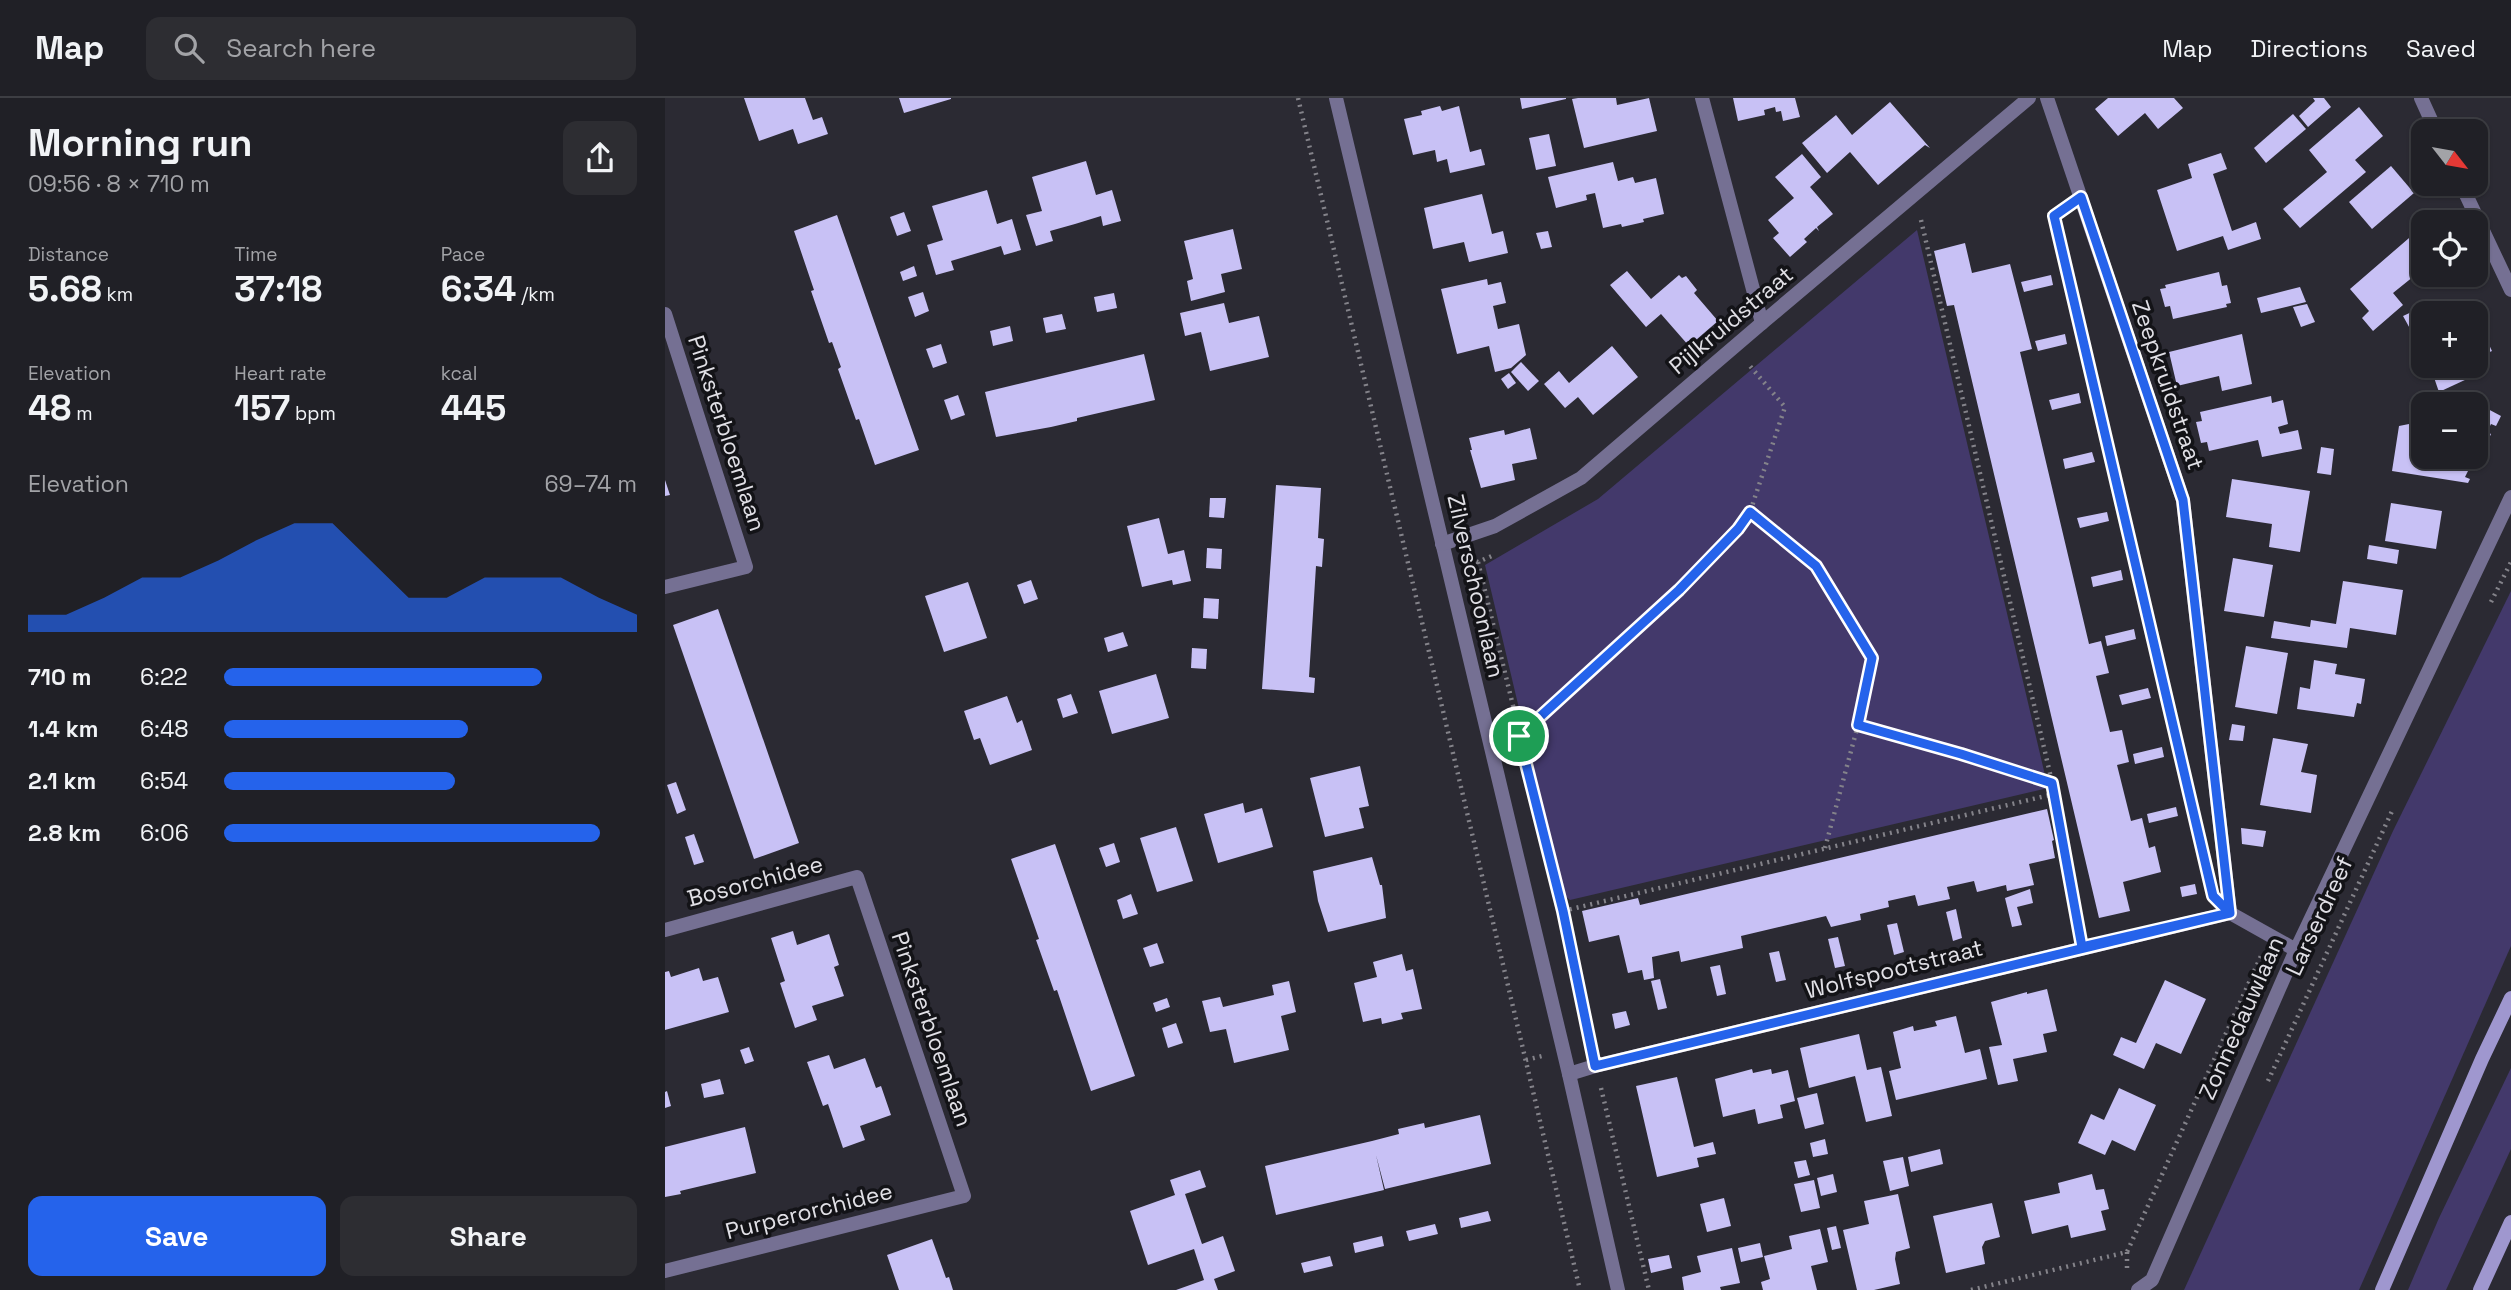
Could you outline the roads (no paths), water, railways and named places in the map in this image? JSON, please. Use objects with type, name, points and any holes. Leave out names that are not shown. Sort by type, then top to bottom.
[{"type":"main road","points":[[2382,1290],[2511,998]]},
{"type":"main road","points":[[2480,1290],[2511,1222]]},
{"type":"street","name":"Zilverschoonlaan","points":[[1336,98],[1618,1290]]},
{"type":"street","points":[[1702,98],[1762,323]]},
{"type":"street","name":"Pijlkruidstraat","points":[[1442,544],[1495,526],[1581,478],[2029,98]]},
{"type":"street","name":"Zeepkruidstraat","points":[[2047,98],[2183,500],[2230,913]]},
{"type":"street","points":[[2421,98],[2431,119]]},
{"type":"street","points":[[2467,196],[2511,290]]},
{"type":"street","name":"Pinksterbloemlaan","points":[[665,314],[746,567],[665,587]]},
{"type":"street","name":"Zonnedauwlaan","points":[[2138,1290],[2151,1280],[2296,950],[2511,497]]},
{"type":"street","name":"Pinksterbloemlaan","points":[[857,877],[964,1196]]},
{"type":"street","name":"Bosorchidee","points":[[665,930],[857,877]]},
{"type":"street","points":[[2230,913],[2296,950]]},
{"type":"street","name":"Wolfspootstraat","points":[[1569,1074],[2230,913]]},
{"type":"street","name":"Purperorchidee","points":[[665,1270],[964,1196]]}]
